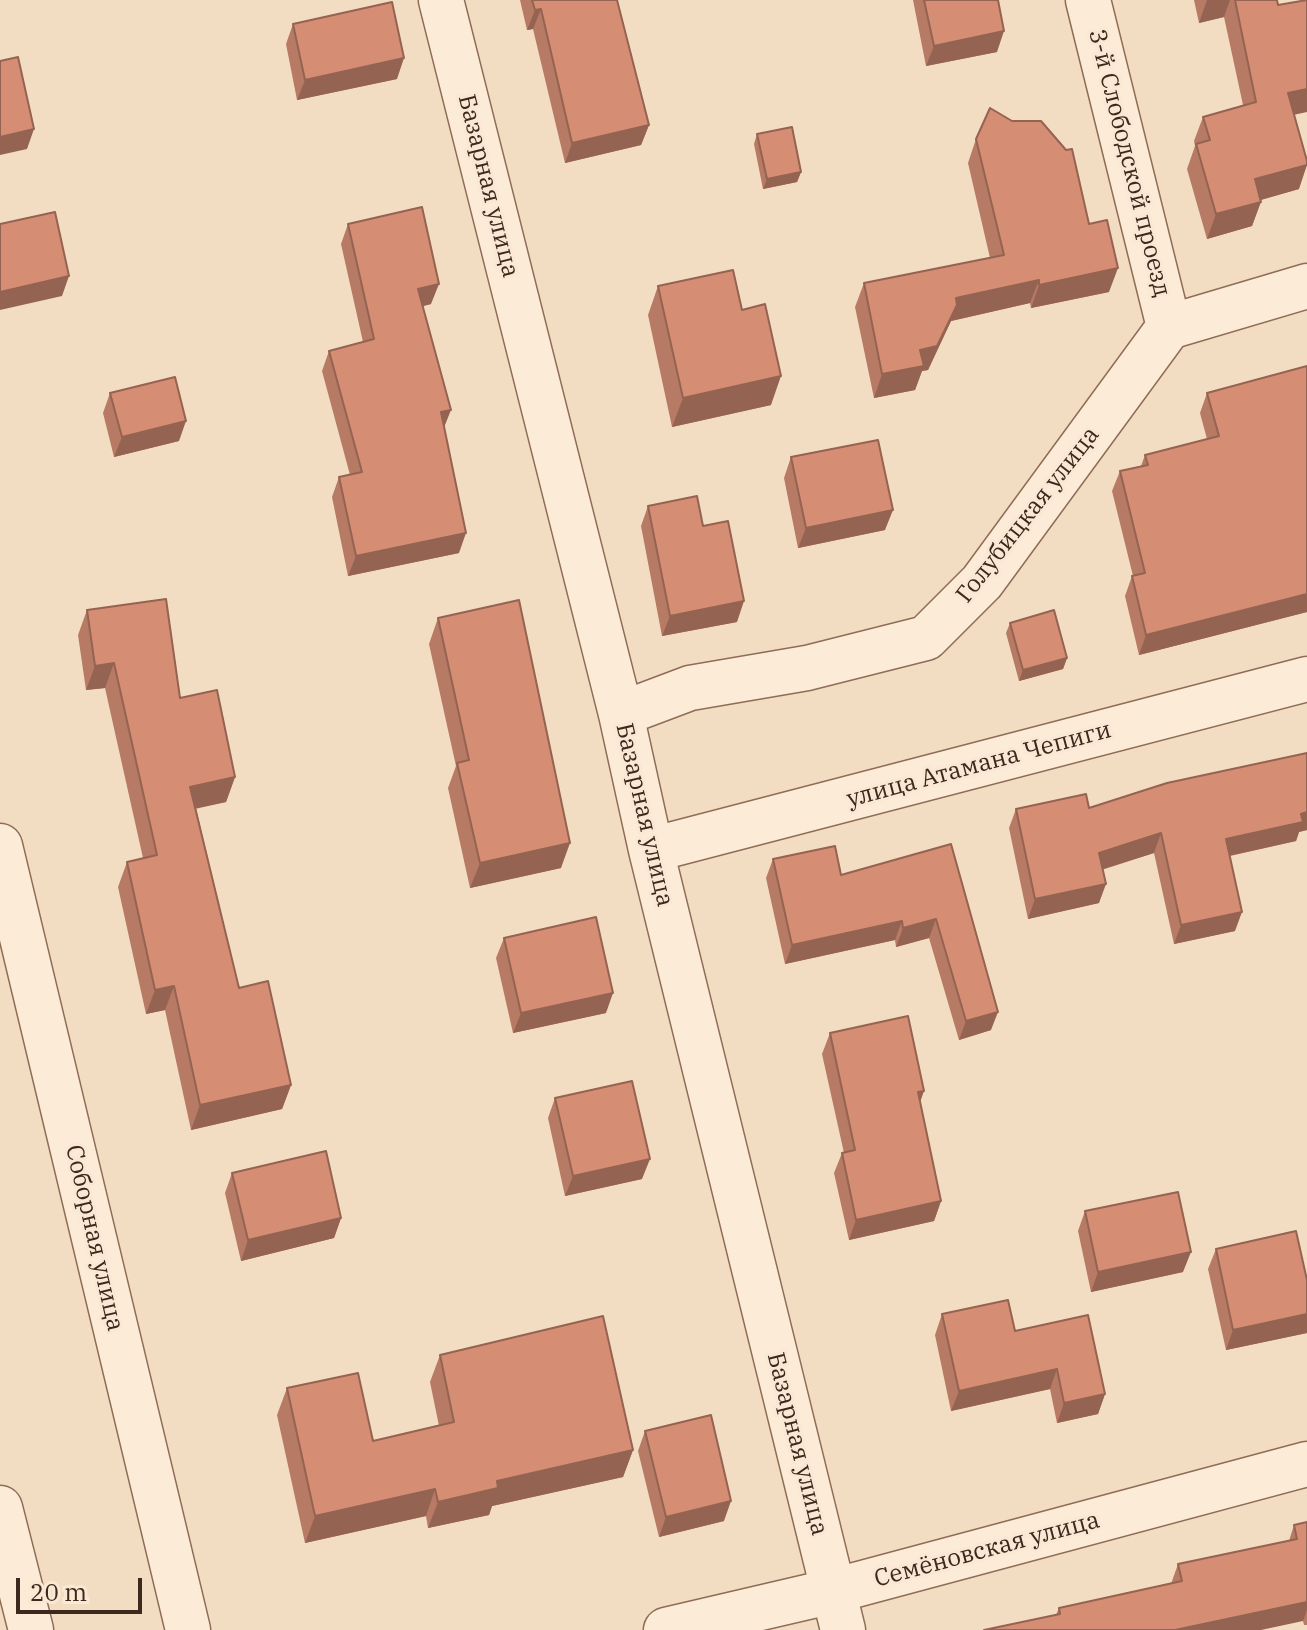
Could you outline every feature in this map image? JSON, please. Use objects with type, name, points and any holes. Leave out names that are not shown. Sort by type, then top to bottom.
[{"type":"street","name":"Базарная улица","points":[[441,0],[621,714],[651,850],[838,1610]]},
{"type":"street","name":"3-й Слободской проезд","points":[[1088,0],[1169,327]]},
{"type":"street","points":[[1169,327],[1307,286]]},
{"type":"street","name":"Голубицкая улица","points":[[621,714],[690,688],[807,668],[926,638],[982,582],[1169,327]]},
{"type":"street","name":"улица Атамана Чепиги","points":[[651,850],[1307,679]]},
{"type":"street","name":"Соборная улица","points":[[0,846],[188,1630]]},
{"type":"street","name":"Семёновская улица","points":[[666,1630],[838,1610],[1307,1464]]},
{"type":"street","points":[[0,1508],[31,1630]]},
{"type":"building","points":[[532,0],[617,0],[649,125],[572,143],[541,9],[535,10]]},
{"type":"building","points":[[924,0],[998,0],[1004,31],[934,46]]},
{"type":"building","points":[[1235,0],[1277,0],[1278,5],[1307,0],[1307,89],[1288,93],[1307,165],[1255,179],[1261,202],[1216,214],[1196,144],[1210,140],[1203,117],[1256,102]]},
{"type":"building","points":[[392,2],[404,58],[305,80],[293,24]]},
{"type":"building","points":[[18,57],[34,129],[0,137],[0,61]]},
{"type":"building","points":[[990,108],[1012,121],[1041,121],[1066,150],[1072,149],[1089,224],[1107,220],[1118,268],[1039,285],[1039,280],[956,298],[957,305],[937,346],[920,350],[924,366],[882,374],[864,283],[1004,255],[976,139]]},
{"type":"building","points":[[792,127],[801,172],[767,179],[757,134]]},
{"type":"building","points":[[422,207],[439,284],[418,289],[451,410],[441,412],[466,533],[356,556],[339,477],[362,472],[329,351],[374,339],[348,224]]},
{"type":"building","points":[[55,212],[69,276],[0,292],[0,224]]},
{"type":"building","points":[[733,270],[742,310],[765,304],[781,376],[683,398],[658,286]]},
{"type":"building","points":[[1307,366],[1307,594],[1146,635],[1132,576],[1145,573],[1120,471],[1148,465],[1145,455],[1219,436],[1207,393]]},
{"type":"building","points":[[175,377],[186,421],[122,437],[110,393]]},
{"type":"building","points":[[878,440],[893,510],[806,528],[791,457]]},
{"type":"building","points":[[697,496],[703,526],[728,521],[744,601],[670,616],[648,506]]},
{"type":"building","points":[[166,599],[180,698],[217,690],[235,777],[190,787],[239,988],[268,981],[291,1085],[200,1105],[174,986],[155,990],[127,862],[157,855],[114,663],[95,666],[87,610]]},
{"type":"building","points":[[519,600],[570,843],[480,863],[457,763],[469,760],[438,618]]},
{"type":"building","points":[[1054,610],[1067,658],[1023,670],[1010,623]]},
{"type":"building","points":[[1307,753],[1307,812],[1301,814],[1303,822],[1226,839],[1242,912],[1181,925],[1161,833],[1099,853],[1106,884],[1035,899],[1016,809],[1086,794],[1089,808],[1167,783]]},
{"type":"building","points":[[951,844],[998,1012],[966,1021],[936,919],[903,928],[902,921],[792,945],[773,859],[835,846],[841,875]]},
{"type":"building","points":[[596,917],[613,993],[521,1013],[504,938]]},
{"type":"building","points":[[908,1016],[924,1091],[918,1092],[941,1201],[856,1220],[842,1153],[855,1150],[830,1033]]},
{"type":"building","points":[[632,1081],[650,1159],[573,1176],[555,1098]]},
{"type":"building","points":[[326,1151],[341,1218],[248,1240],[232,1173]]},
{"type":"building","points":[[1178,1192],[1191,1252],[1098,1272],[1085,1211]]},
{"type":"building","points":[[1296,1231],[1307,1280],[1307,1314],[1233,1330],[1216,1249]]},
{"type":"building","points":[[1008,1300],[1015,1331],[1088,1315],[1105,1394],[1064,1403],[1057,1369],[959,1391],[942,1314]]},
{"type":"building","points":[[603,1316],[633,1450],[497,1481],[498,1488],[438,1502],[435,1489],[315,1516],[287,1388],[358,1373],[373,1441],[454,1422],[440,1355]]},
{"type":"building","points":[[711,1415],[731,1501],[666,1517],[645,1431]]},
{"type":"building","points":[[1307,1522],[1307,1602],[1175,1630],[984,1630],[1060,1614],[1059,1608],[1182,1581],[1178,1564],[1297,1539],[1294,1525]]}]
